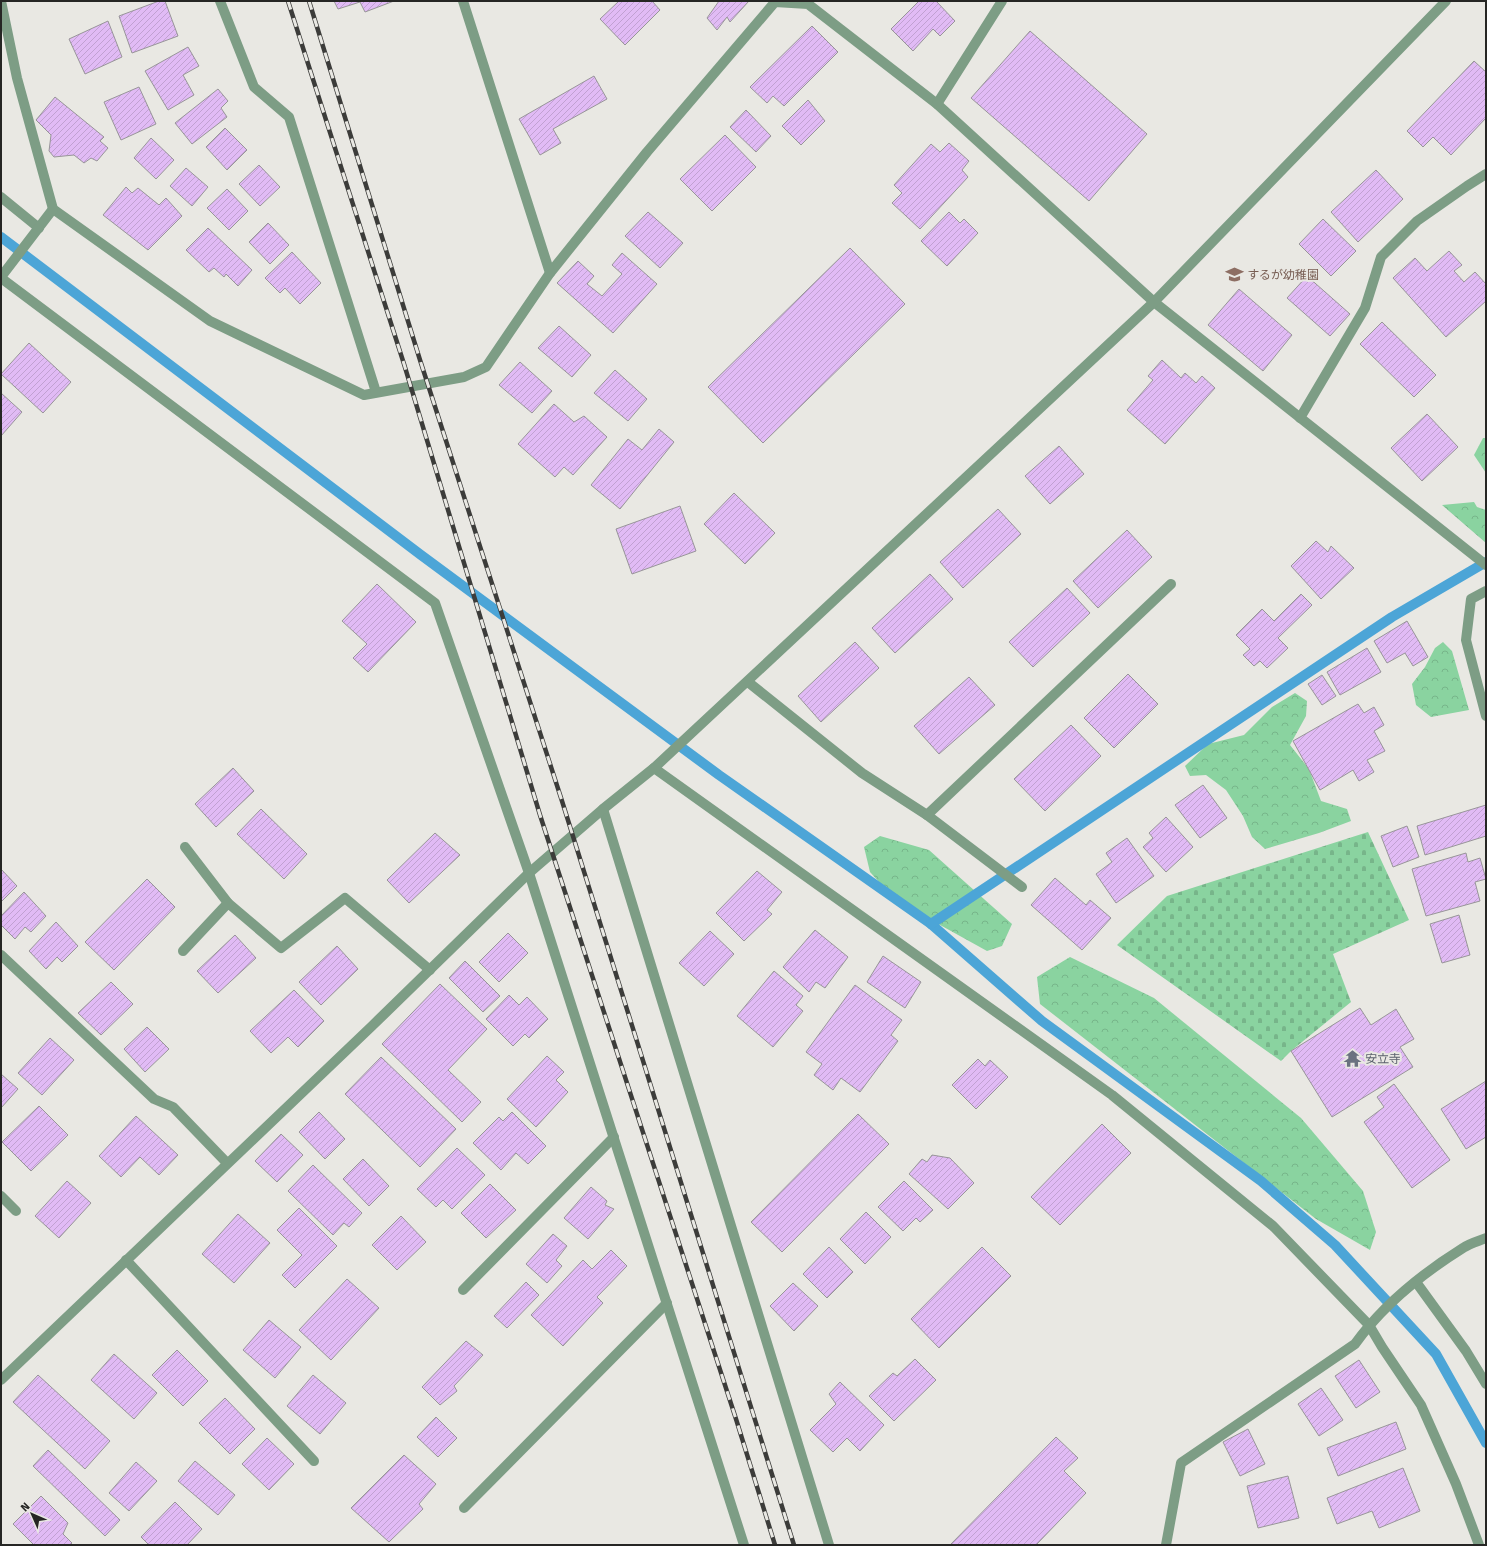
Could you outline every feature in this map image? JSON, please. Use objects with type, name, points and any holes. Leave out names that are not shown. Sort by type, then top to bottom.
[{"type":"street","points":[[1,1],[17,78],[53,209],[210,321],[364,395],[464,377],[486,367],[550,273],[647,152],[775,2],[808,4],[937,104],[1154,302],[1486,565]]},
{"type":"street","points":[[220,1],[254,87],[289,117],[376,392]]},
{"type":"street","points":[[463,1],[550,273]]},
{"type":"street","points":[[937,104],[1002,1]]},
{"type":"street","points":[[1,1380],[228,1164],[529,873],[603,809],[654,768],[1154,302],[1446,1]]},
{"type":"street","points":[[1300,418],[1365,308],[1381,257],[1417,222],[1486,174]]},
{"type":"street","points":[[1,197],[39,228]]},
{"type":"street","points":[[53,209],[1,277],[435,603],[529,873],[744,1545]]},
{"type":"street","points":[[927,815],[1171,584]]},
{"type":"street","points":[[1486,591],[1471,600],[1466,640],[1486,716]]},
{"type":"street","points":[[748,682],[862,774],[927,815],[1022,887]]},
{"type":"street","points":[[654,768],[1112,1095],[1273,1226],[1369,1325],[1382,1347],[1421,1404],[1456,1484],[1479,1545]]},
{"type":"street","points":[[603,809],[830,1545]]},
{"type":"street","points":[[185,847],[228,903],[281,948],[345,898],[430,970]]},
{"type":"street","points":[[183,951],[228,903]]},
{"type":"street","points":[[1,955],[154,1099],[173,1107],[228,1164]]},
{"type":"street","points":[[463,1290],[614,1137]]},
{"type":"street","points":[[1,1196],[16,1211]]},
{"type":"street","points":[[1166,1545],[1181,1463],[1355,1344],[1369,1325],[1416,1282],[1464,1247],[1486,1238]]},
{"type":"street","points":[[126,1260],[314,1460]]},
{"type":"street","points":[[1416,1282],[1466,1351],[1486,1384]]},
{"type":"street","points":[[464,1508],[667,1303]]},
{"type":"green space","points":[[1483,438],[1486,438],[1486,473],[1474,455]]},
{"type":"green space","points":[[1474,502],[1477,507],[1486,510],[1486,543],[1442,505]]},
{"type":"green space","points":[[1443,642],[1452,651],[1469,710],[1431,717],[1416,705],[1412,684],[1425,667],[1435,648]]},
{"type":"green space","points":[[1295,693],[1307,701],[1306,716],[1290,745],[1309,769],[1321,801],[1347,809],[1351,821],[1319,833],[1265,849],[1252,837],[1243,816],[1226,790],[1206,775],[1190,776],[1185,766],[1208,744],[1244,735],[1272,707]]},
{"type":"green space","points":[[1368,832],[1409,920],[1333,954],[1351,1002],[1291,1051],[1281,1061],[1117,945],[1167,896]]},
{"type":"green space","points":[[880,836],[929,850],[1012,924],[1002,946],[987,951],[895,900],[870,872],[864,847]]},
{"type":"green space","points":[[1070,957],[1154,998],[1301,1118],[1363,1191],[1376,1232],[1370,1250],[1316,1219],[1040,1004],[1037,977]]},
{"type":"building","points":[[159,1],[165,1],[178,36],[132,53],[119,16]]},
{"type":"building","points":[[334,1],[394,1],[365,12],[360,2],[338,9]]},
{"type":"building","points":[[619,1],[652,1],[660,10],[625,45],[600,19]]},
{"type":"building","points":[[719,1],[749,1],[730,22],[727,17],[717,30],[707,18]]},
{"type":"building","points":[[919,1],[936,1],[955,21],[940,36],[933,29],[913,51],[891,29]]},
{"type":"building","points":[[108,21],[122,57],[85,74],[69,39]]},
{"type":"building","points":[[812,26],[838,52],[784,106],[773,96],[767,103],[750,87]]},
{"type":"building","points":[[1030,31],[1147,134],[1089,201],[971,98]]},
{"type":"building","points":[[188,47],[199,66],[183,75],[194,95],[168,110],[145,71]]},
{"type":"building","points":[[1474,61],[1486,72],[1486,118],[1451,155],[1433,137],[1423,147],[1407,131]]},
{"type":"building","points":[[594,76],[607,99],[553,129],[561,143],[540,155],[519,119]]},
{"type":"building","points":[[139,87],[156,124],[121,140],[104,102]]},
{"type":"building","points":[[218,89],[228,101],[221,108],[227,117],[192,144],[175,123]]},
{"type":"building","points":[[55,97],[104,137],[100,141],[108,148],[97,161],[91,158],[84,163],[74,155],[54,157],[49,151],[51,135],[36,120]]},
{"type":"building","points":[[808,100],[825,121],[801,145],[782,126]]},
{"type":"building","points":[[746,110],[771,136],[756,152],[730,127]]},
{"type":"building","points":[[225,128],[247,150],[227,170],[206,147]]},
{"type":"building","points":[[725,135],[756,167],[712,211],[680,179]]},
{"type":"building","points":[[151,138],[174,160],[156,179],[134,158]]},
{"type":"building","points":[[949,143],[969,161],[962,170],[968,177],[920,229],[892,203],[902,193],[894,185],[931,144],[940,152]]},
{"type":"building","points":[[259,165],[280,187],[260,206],[239,184]]},
{"type":"building","points":[[186,168],[208,187],[192,206],[170,186]]},
{"type":"building","points":[[1376,170],[1403,199],[1358,242],[1331,212]]},
{"type":"building","points":[[126,187],[132,193],[138,188],[159,205],[166,198],[182,216],[148,250],[103,215]]},
{"type":"building","points":[[227,189],[248,211],[229,230],[207,208]]},
{"type":"building","points":[[648,212],[683,243],[660,268],[625,236]]},
{"type":"building","points":[[949,212],[960,223],[964,219],[978,233],[947,266],[921,241]]},
{"type":"building","points":[[1323,219],[1356,251],[1331,276],[1299,244]]},
{"type":"building","points":[[268,223],[289,245],[270,264],[249,242]]},
{"type":"building","points":[[208,228],[252,270],[238,286],[226,274],[224,277],[214,268],[209,272],[186,250]]},
{"type":"building","points":[[850,248],[905,304],[763,443],[708,387]]},
{"type":"building","points":[[1449,251],[1462,265],[1454,271],[1464,282],[1475,272],[1486,284],[1486,301],[1446,337],[1393,278],[1415,258],[1427,271]]},
{"type":"building","points":[[292,252],[321,283],[300,304],[285,288],[280,293],[265,278]]},
{"type":"building","points":[[622,253],[657,284],[613,333],[557,283],[578,261],[594,276],[587,284],[602,296],[622,274],[612,265]]},
{"type":"building","points":[[1307,276],[1350,314],[1330,336],[1287,298]]},
{"type":"building","points":[[1239,289],[1292,335],[1263,371],[1208,325]]},
{"type":"building","points":[[1382,322],[1436,375],[1414,397],[1360,344]]},
{"type":"building","points":[[559,326],[591,355],[572,377],[538,348]]},
{"type":"building","points":[[29,343],[71,382],[43,413],[1,374]]},
{"type":"building","points":[[1162,360],[1181,378],[1185,373],[1196,383],[1202,376],[1215,388],[1165,444],[1127,410],[1153,380],[1148,376]]},
{"type":"building","points":[[520,362],[552,391],[532,413],[499,385]]},
{"type":"building","points":[[615,370],[647,399],[628,421],[594,393]]},
{"type":"building","points":[[1,393],[22,412],[1,436]]},
{"type":"building","points":[[554,404],[574,422],[584,416],[607,437],[573,475],[564,467],[555,477],[518,444]]},
{"type":"building","points":[[1427,414],[1458,447],[1422,481],[1391,448]]},
{"type":"building","points":[[659,429],[674,442],[620,509],[591,485],[628,439],[642,450]]},
{"type":"building","points":[[1059,446],[1084,474],[1050,504],[1025,476]]},
{"type":"building","points":[[734,493],[775,533],[745,564],[704,524]]},
{"type":"building","points":[[680,506],[696,551],[632,574],[616,529]]},
{"type":"building","points":[[998,509],[1021,534],[963,588],[940,562]]},
{"type":"building","points":[[1127,530],[1152,557],[1098,608],[1073,581]]},
{"type":"building","points":[[1316,541],[1328,552],[1331,546],[1354,568],[1321,599],[1291,566]]},
{"type":"building","points":[[930,574],[953,599],[895,653],[872,628]]},
{"type":"building","points":[[377,584],[416,622],[368,672],[353,658],[367,644],[342,621]]},
{"type":"building","points":[[1067,588],[1090,613],[1033,667],[1009,642]]},
{"type":"building","points":[[1301,594],[1312,605],[1278,638],[1288,648],[1267,668],[1260,661],[1254,666],[1243,655],[1250,649],[1236,635],[1262,609],[1274,621]]},
{"type":"building","points":[[1407,621],[1428,657],[1413,666],[1405,653],[1387,663],[1374,641]]},
{"type":"building","points":[[855,642],[879,668],[821,722],[798,696]]},
{"type":"building","points":[[1367,648],[1381,672],[1340,695],[1327,672]]},
{"type":"building","points":[[1128,674],[1158,704],[1114,748],[1084,718]]},
{"type":"building","points":[[1322,675],[1336,696],[1322,705],[1308,684]]},
{"type":"building","points":[[969,677],[995,705],[939,754],[914,726]]},
{"type":"building","points":[[1358,704],[1364,713],[1374,707],[1384,725],[1374,731],[1385,751],[1367,760],[1374,772],[1359,781],[1353,770],[1320,790],[1293,741]]},
{"type":"building","points":[[1071,725],[1101,756],[1045,811],[1014,779]]},
{"type":"building","points":[[233,768],[254,791],[216,827],[195,804]]},
{"type":"building","points":[[1203,785],[1227,818],[1200,838],[1175,805]]},
{"type":"building","points":[[1486,805],[1486,836],[1425,855],[1417,826]]},
{"type":"building","points":[[261,809],[307,854],[284,879],[237,834]]},
{"type":"building","points":[[1166,817],[1193,847],[1166,872],[1143,847],[1153,838],[1149,833]]},
{"type":"building","points":[[1407,826],[1419,857],[1393,867],[1381,836]]},
{"type":"building","points":[[435,833],[460,855],[409,903],[387,880]]},
{"type":"building","points":[[1127,838],[1154,876],[1116,903],[1096,874],[1112,862],[1106,853]]},
{"type":"building","points":[[1466,853],[1468,862],[1480,858],[1486,879],[1475,882],[1480,901],[1426,916],[1412,869]]},
{"type":"building","points":[[1,869],[17,886],[1,902]]},
{"type":"building","points":[[757,871],[782,892],[767,910],[772,914],[744,941],[716,913]]},
{"type":"building","points":[[1055,878],[1086,905],[1090,900],[1111,918],[1082,950],[1031,905]]},
{"type":"building","points":[[147,879],[175,907],[114,970],[85,942]]},
{"type":"building","points":[[24,892],[46,916],[31,932],[25,927],[15,939],[1,925],[1,916]]},
{"type":"building","points":[[1459,915],[1470,955],[1442,963],[1430,924]]},
{"type":"building","points":[[56,922],[78,946],[62,962],[57,957],[46,969],[29,951]]},
{"type":"building","points":[[815,930],[848,957],[825,988],[816,982],[809,992],[783,967]]},
{"type":"building","points":[[710,931],[734,954],[704,986],[679,963]]},
{"type":"building","points":[[508,933],[528,953],[499,982],[479,962]]},
{"type":"building","points":[[235,935],[256,958],[218,993],[197,971]]},
{"type":"building","points":[[337,946],[358,969],[321,1005],[299,982]]},
{"type":"building","points":[[883,956],[921,982],[905,1008],[867,982]]},
{"type":"building","points":[[465,961],[500,996],[483,1012],[449,978]]},
{"type":"building","points":[[774,971],[803,996],[796,1005],[803,1011],[773,1047],[737,1016]]},
{"type":"building","points":[[111,982],[133,1004],[101,1035],[78,1013]]},
{"type":"building","points":[[440,984],[487,1029],[448,1070],[481,1102],[462,1122],[382,1044]]},
{"type":"building","points":[[855,985],[902,1020],[891,1035],[898,1041],[860,1092],[841,1078],[833,1090],[814,1075],[822,1064],[806,1052]]},
{"type":"building","points":[[294,990],[324,1021],[298,1047],[288,1037],[271,1053],[250,1031]]},
{"type":"building","points":[[509,995],[519,1005],[527,997],[548,1019],[529,1038],[525,1034],[513,1046],[486,1019]]},
{"type":"building","name":"安立寺","points":[[1360,1008],[1371,1025],[1396,1009],[1414,1039],[1400,1047],[1413,1067],[1332,1117],[1291,1051]]},
{"type":"building","points":[[147,1027],[169,1049],[145,1072],[124,1049]]},
{"type":"building","points":[[50,1038],[74,1060],[42,1095],[18,1073]]},
{"type":"building","points":[[547,1056],[564,1072],[556,1080],[568,1092],[536,1127],[507,1099]]},
{"type":"building","points":[[381,1057],[456,1129],[420,1167],[345,1094]]},
{"type":"building","points":[[978,1059],[985,1066],[990,1060],[1008,1077],[976,1109],[952,1085]]},
{"type":"building","points":[[1,1074],[18,1089],[1,1108]]},
{"type":"building","points":[[1486,1081],[1486,1137],[1466,1149],[1441,1109]]},
{"type":"building","points":[[1394,1084],[1450,1160],[1412,1188],[1364,1122],[1384,1107],[1377,1097]]},
{"type":"building","points":[[39,1106],[68,1135],[31,1171],[2,1142]]},
{"type":"building","points":[[319,1112],[345,1139],[325,1159],[299,1132]]},
{"type":"building","points":[[512,1112],[546,1146],[528,1164],[516,1153],[501,1170],[473,1143],[499,1117],[503,1121]]},
{"type":"building","points":[[858,1114],[889,1144],[782,1252],[751,1222]]},
{"type":"building","points":[[136,1116],[178,1155],[159,1175],[140,1157],[121,1177],[99,1156]]},
{"type":"building","points":[[1102,1124],[1131,1153],[1060,1225],[1031,1197]]},
{"type":"building","points":[[281,1134],[303,1155],[277,1182],[255,1161]]},
{"type":"building","points":[[457,1148],[485,1175],[452,1209],[443,1200],[436,1207],[417,1189]]},
{"type":"building","points":[[932,1155],[950,1158],[974,1183],[948,1209],[909,1174],[922,1159],[927,1162]]},
{"type":"building","points":[[363,1159],[389,1186],[369,1206],[343,1179]]},
{"type":"building","points":[[313,1165],[362,1213],[349,1227],[344,1223],[333,1235],[288,1191]]},
{"type":"building","points":[[67,1181],[91,1203],[59,1238],[35,1216]]},
{"type":"building","points":[[904,1181],[933,1210],[920,1222],[916,1218],[903,1231],[878,1207]]},
{"type":"building","points":[[490,1184],[516,1210],[486,1238],[461,1213]]},
{"type":"building","points":[[591,1187],[607,1201],[605,1205],[614,1209],[588,1239],[564,1218]]},
{"type":"building","points":[[299,1208],[337,1246],[295,1288],[282,1275],[302,1255],[277,1230]]},
{"type":"building","points":[[866,1212],[891,1237],[865,1264],[840,1239]]},
{"type":"building","points":[[238,1214],[270,1243],[234,1283],[202,1254]]},
{"type":"building","points":[[401,1216],[426,1242],[397,1270],[372,1245]]},
{"type":"building","points":[[553,1234],[567,1246],[556,1260],[562,1266],[547,1283],[526,1264]]},
{"type":"building","points":[[829,1247],[853,1272],[827,1298],[803,1274]]},
{"type":"building","points":[[982,1247],[1011,1276],[939,1348],[911,1319]]},
{"type":"building","points":[[611,1250],[627,1266],[597,1297],[603,1303],[563,1346],[531,1315],[583,1260],[592,1269]]},
{"type":"building","points":[[347,1279],[379,1308],[331,1360],[299,1330]]},
{"type":"building","points":[[526,1282],[539,1295],[507,1328],[494,1316]]},
{"type":"building","points":[[793,1283],[818,1306],[794,1331],[770,1306]]},
{"type":"building","points":[[269,1320],[301,1347],[275,1378],[243,1350]]},
{"type":"building","points":[[466,1341],[483,1355],[454,1386],[457,1391],[440,1405],[422,1387]]},
{"type":"building","points":[[177,1350],[208,1381],[183,1406],[152,1375]]},
{"type":"building","points":[[114,1354],[157,1393],[134,1419],[91,1380]]},
{"type":"building","points":[[915,1359],[936,1380],[894,1421],[869,1396],[893,1373],[897,1376]]},
{"type":"building","points":[[1359,1360],[1380,1392],[1356,1408],[1335,1376]]},
{"type":"building","points":[[38,1375],[110,1441],[85,1469],[13,1402]]},
{"type":"building","points":[[313,1375],[346,1403],[320,1434],[287,1406]]},
{"type":"building","points":[[840,1382],[884,1425],[860,1451],[847,1438],[833,1452],[810,1430],[836,1404],[829,1394]]},
{"type":"building","points":[[1321,1388],[1343,1420],[1319,1436],[1298,1404]]},
{"type":"building","points":[[225,1398],[255,1429],[230,1454],[199,1423]]},
{"type":"building","points":[[436,1417],[457,1438],[438,1457],[417,1437]]},
{"type":"building","points":[[1396,1422],[1406,1449],[1338,1476],[1327,1448]]},
{"type":"building","points":[[1248,1429],[1265,1464],[1240,1476],[1223,1442]]},
{"type":"building","points":[[1056,1437],[1078,1458],[1064,1471],[1086,1493],[1036,1545],[950,1545]]},
{"type":"building","points":[[267,1438],[294,1464],[269,1490],[242,1464]]},
{"type":"building","points":[[48,1450],[120,1520],[105,1536],[33,1466]]},
{"type":"building","points":[[404,1455],[436,1484],[419,1504],[423,1509],[389,1542],[351,1508]]},
{"type":"building","points":[[195,1461],[235,1495],[218,1515],[178,1481]]},
{"type":"building","points":[[136,1462],[157,1481],[129,1511],[109,1493]]},
{"type":"building","points":[[1403,1468],[1420,1511],[1379,1528],[1372,1511],[1337,1524],[1327,1498]]},
{"type":"building","points":[[1288,1476],[1299,1518],[1258,1528],[1247,1486]]},
{"type":"building","points":[[41,1496],[68,1523],[63,1534],[72,1543],[70,1545],[34,1545],[13,1524]]},
{"type":"building","points":[[175,1502],[202,1529],[187,1545],[149,1545],[141,1537]]},
{"type":"waterway","points":[[1,237],[421,555],[719,775],[931,924],[1042,1021],[1261,1181],[1335,1245],[1436,1354],[1486,1443]]},
{"type":"waterway","points":[[931,924],[1392,617],[1486,562]]},
{"type":"railway","points":[[288,1],[404,364],[540,815],[736,1419],[775,1545]]},
{"type":"railway","points":[[309,1],[420,360],[562,801],[794,1545]]},
{"type":"place","name":"するが幼稚園","points":[[1234,275]]},
{"type":"place","name":"安立寺","points":[[1352,1059]]}]
